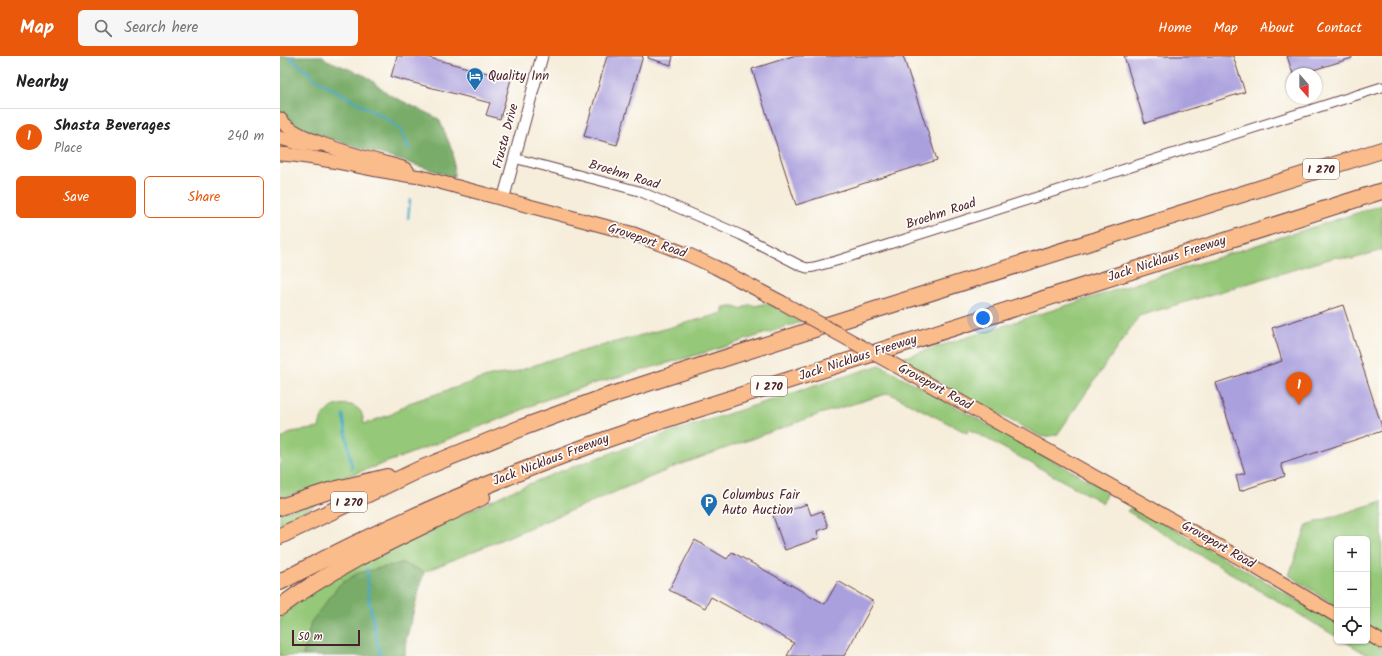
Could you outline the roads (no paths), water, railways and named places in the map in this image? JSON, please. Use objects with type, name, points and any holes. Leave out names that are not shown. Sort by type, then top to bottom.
[{"type":"highway","name":"I 270","points":[[280,536],[418,470],[521,428],[605,397],[832,323],[1382,150]]},
{"type":"highway","name":"Jack Nicklaus Freeway","points":[[280,582],[340,551],[438,505],[585,446],[1382,191]]},
{"type":"highway","points":[[280,607],[316,582],[344,566],[585,446]]},
{"type":"highway","points":[[280,507],[328,491],[418,470]]},
{"type":"main road","name":"Groveport Road","points":[[280,119],[289,128],[326,146]]},
{"type":"main road","name":"Groveport Road","points":[[280,138],[298,143],[326,146],[400,167],[421,177],[634,234],[689,255],[722,270],[918,378],[1245,561],[1334,614]]},
{"type":"main road","name":"Groveport Road","points":[[280,154],[300,156],[398,175],[421,177]]},
{"type":"main road","points":[[1370,636],[1382,642]]},
{"type":"street","name":"Frusta Drive","points":[[503,200],[542,56]]},
{"type":"street","name":"Broehm Road","points":[[514,158],[639,191],[741,235],[801,266],[808,268],[836,261],[1382,88]]},
{"type":"waterway","points":[[289,56],[317,80],[390,121],[402,131],[409,149]]},
{"type":"waterway","points":[[408,218],[410,200]]},
{"type":"waterway","points":[[343,415],[352,468]]},
{"type":"waterway","points":[[367,569],[369,600],[380,656]]},
{"type":"place","name":"Quality Inn","points":[[475,91]]},
{"type":"place","name":"Shasta Beverages","points":[[1299,405]]},
{"type":"place","name":"Columbus Fair Auto Auction","points":[[709,517]]}]
